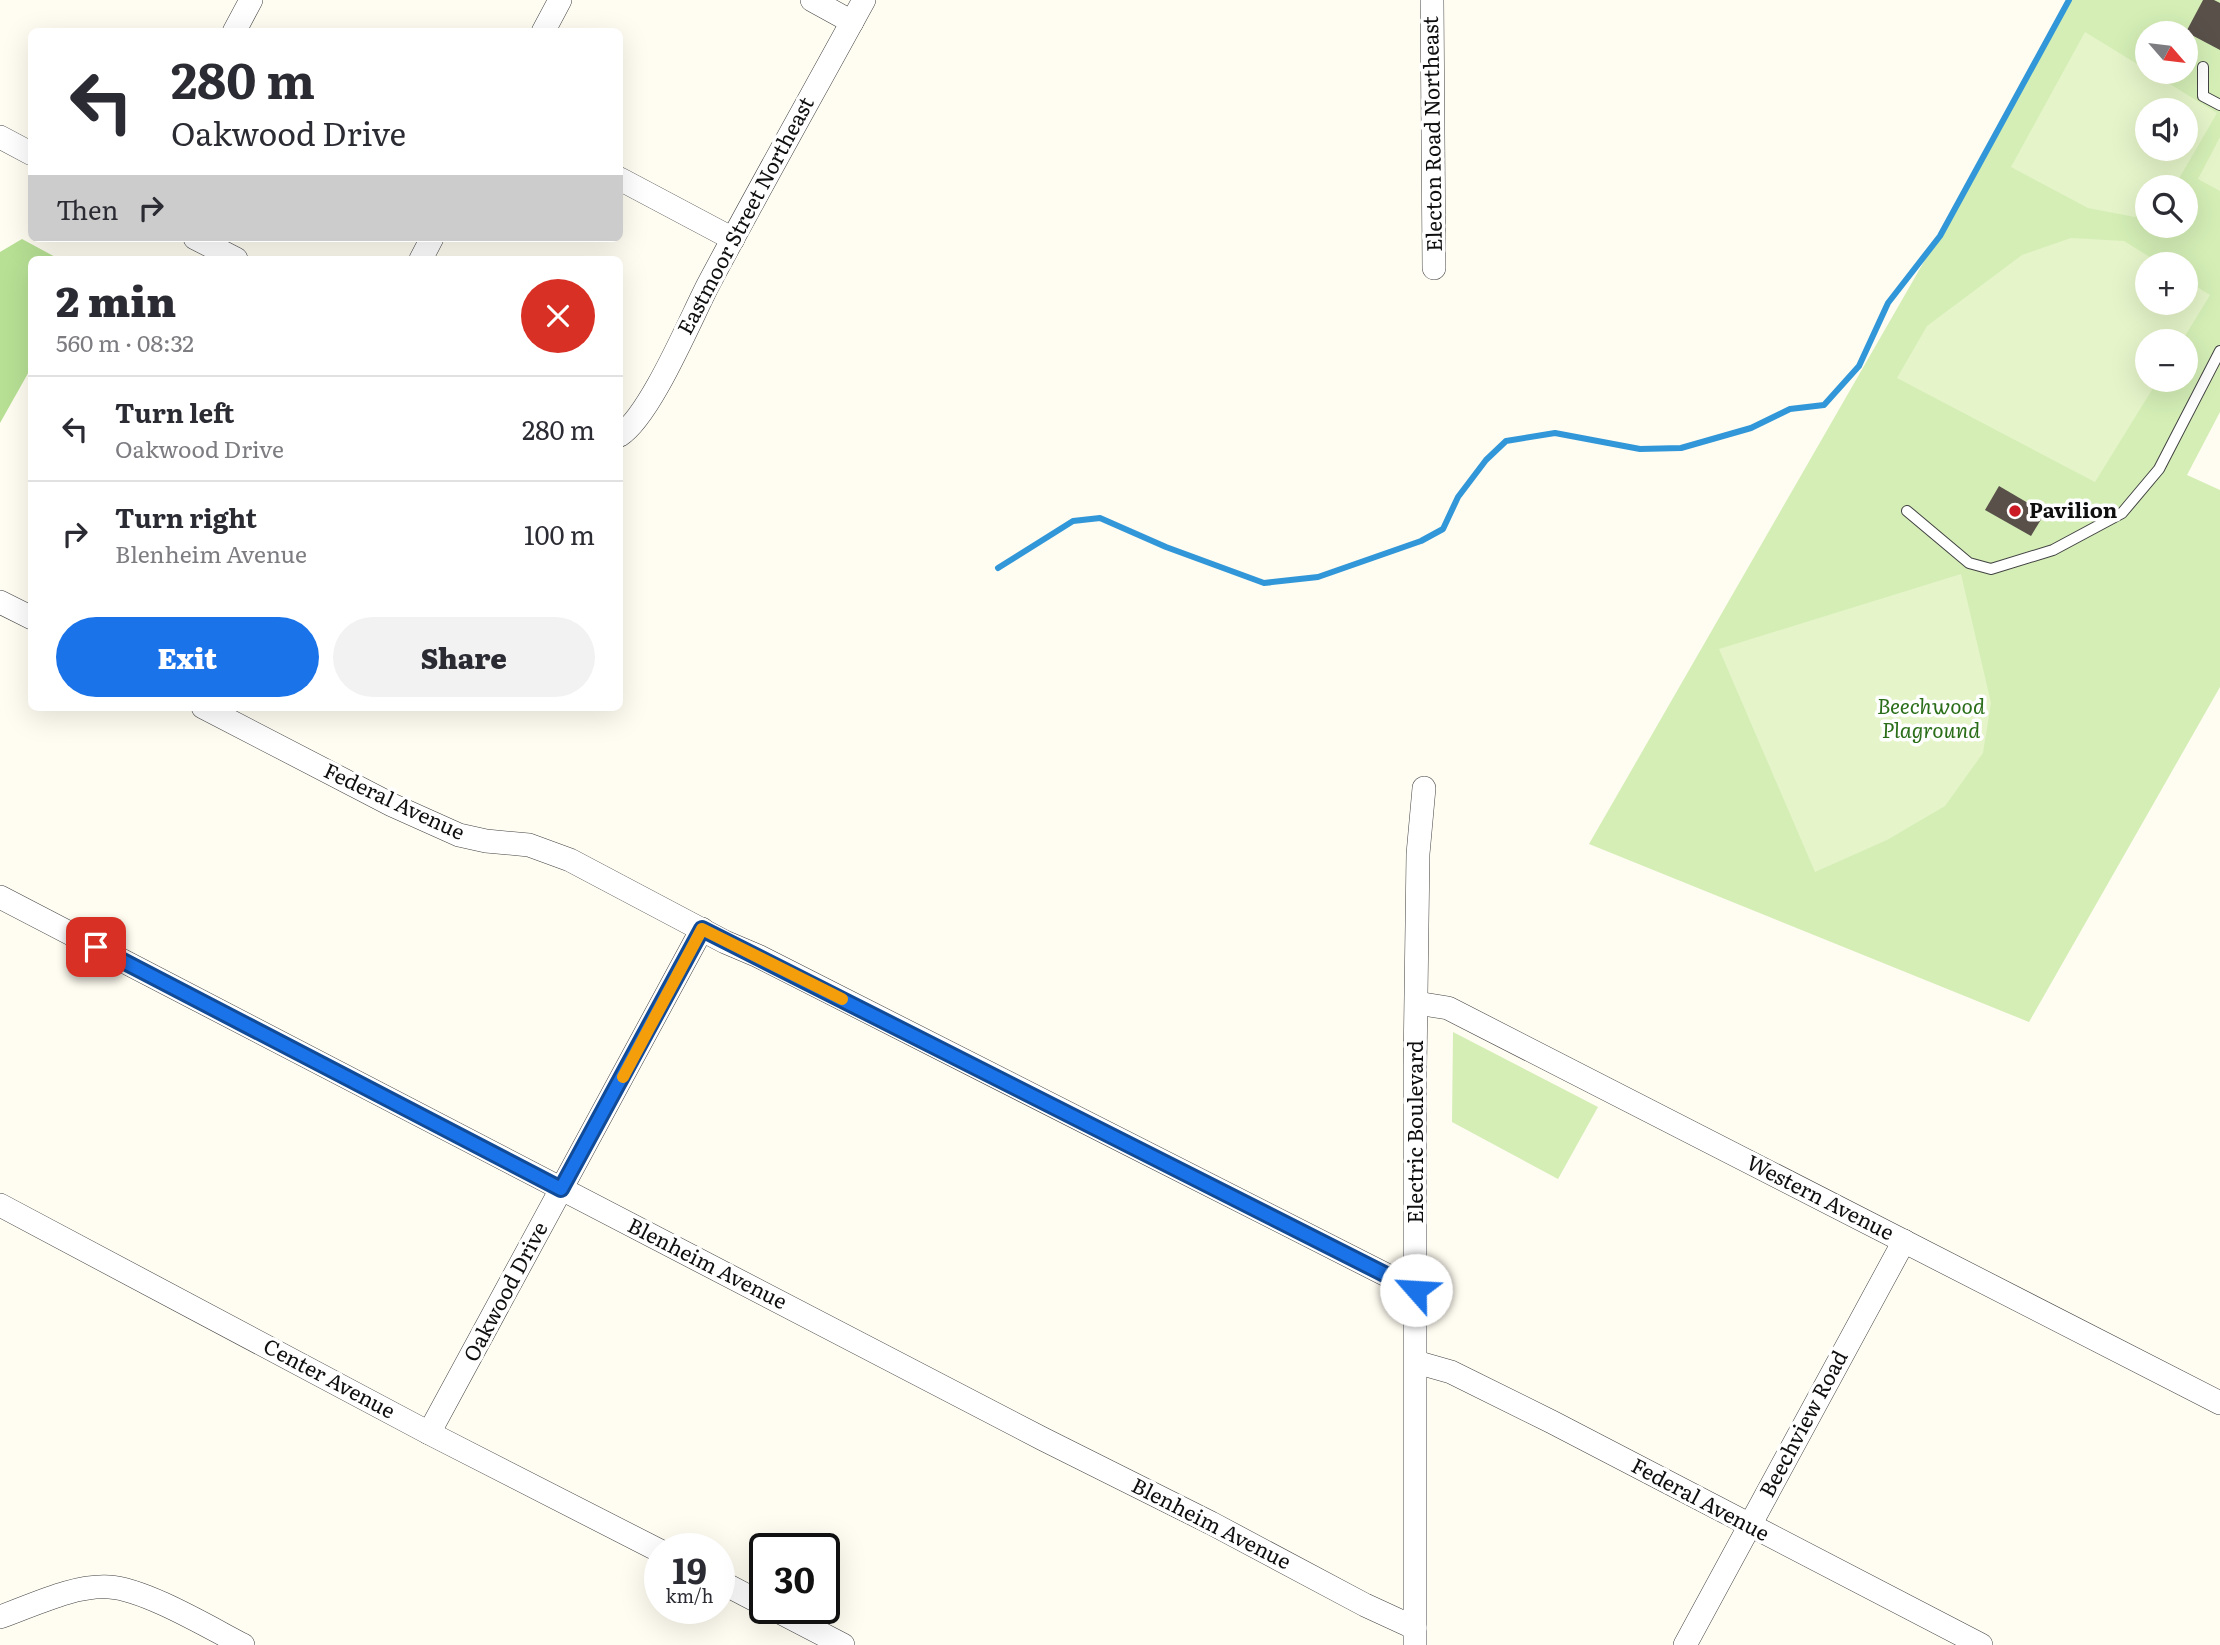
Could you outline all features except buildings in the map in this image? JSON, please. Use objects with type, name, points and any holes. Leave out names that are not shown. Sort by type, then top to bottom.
[{"type":"street","points":[[236,28],[251,0]]},
{"type":"street","points":[[545,28],[560,0]]},
{"type":"street","points":[[811,0],[852,22]]},
{"type":"street","name":"Eastmoor Street Northeast","points":[[623,432],[642,412],[657,386],[733,239],[864,0]]},
{"type":"street","name":"Electon Road Northeast","points":[[1432,0],[1434,268]]},
{"type":"street","points":[[0,137],[28,152]]},
{"type":"street","points":[[623,181],[733,239]]},
{"type":"street","points":[[203,242],[230,256]]},
{"type":"street","points":[[0,602],[28,616]]},
{"type":"street","name":"Federal Avenue","points":[[211,711],[392,804],[459,835],[543,849],[599,875],[1416,1290]]},
{"type":"street","name":"Electric Boulevard","points":[[1415,1636],[1418,854],[1424,788]]},
{"type":"street","name":"Blenheim Avenue","points":[[0,897],[1365,1605],[1415,1636]]},
{"type":"street","name":"Oakwood Drive","points":[[429,1433],[702,929]]},
{"type":"street","name":"Western Avenue","points":[[1417,1003],[1448,1008],[2220,1403]]},
{"type":"street","name":"Center Avenue","points":[[0,1205],[429,1433],[644,1543]]},
{"type":"street","name":"Beechview Road","points":[[1685,1645],[1904,1241]]},
{"type":"street","name":"Federal Avenue","points":[[1416,1362],[1451,1372],[1981,1645]]},
{"type":"street","points":[[0,1617],[66,1593],[108,1587],[126,1590],[174,1609],[243,1645]]},
{"type":"street","points":[[803,1624],[843,1645]]},
{"type":"lane","points":[[2203,67],[2203,96],[2220,105]]},
{"type":"lane","points":[[1906,511],[1969,563],[1991,569],[2053,550],[2122,513],[2159,469],[2220,351]]},
{"type":"green space","name":"Beechwood Plaground","points":[[2071,0],[2220,0],[2220,412],[2187,475],[2220,490],[2220,687],[2029,1022],[1589,844],[1998,133]]},
{"type":"green space","points":[[2085,32],[2135,63],[2135,84],[2170,84],[2193,98],[2135,98],[2135,161],[2189,161],[2181,175],[2135,175],[2135,217],[2088,208],[2011,167]]},
{"type":"green space","points":[[2198,101],[2217,113],[2198,146]]},
{"type":"green space","points":[[2220,137],[2220,191],[2198,179]]},
{"type":"green space","points":[[2071,238],[2124,241],[2142,252],[2135,252],[2135,315],[2198,315],[2189,329],[2135,329],[2135,392],[2151,392],[2095,482],[1897,378],[1927,326],[2022,255]]},
{"type":"green space","points":[[22,239],[53,256],[28,256],[28,373],[0,423],[0,252]]},
{"type":"green space","points":[[2198,288],[2210,295],[2198,315]]},
{"type":"green space","points":[[1961,574],[1991,703],[1983,753],[1945,806],[1887,840],[1815,872],[1719,649]]},
{"type":"green space","points":[[1453,1032],[1598,1107],[1558,1179],[1452,1122]]},
{"type":"waterway","points":[[998,568],[1073,521],[1100,518],[1166,547],[1264,583],[1318,577],[1421,541],[1443,529],[1458,497],[1486,460],[1506,441],[1555,433],[1640,449],[1681,448],[1751,428],[1790,409],[1824,405],[1859,366],[1888,303],[1940,236],[2069,0]]},
{"type":"slow traffic","points":[[623,1077],[702,929],[842,999]]},
{"type":"place","name":"Pavilion","points":[[2015,511]]},
{"type":"route","points":[[96,947],[561,1189],[702,929],[1416,1290]]}]
